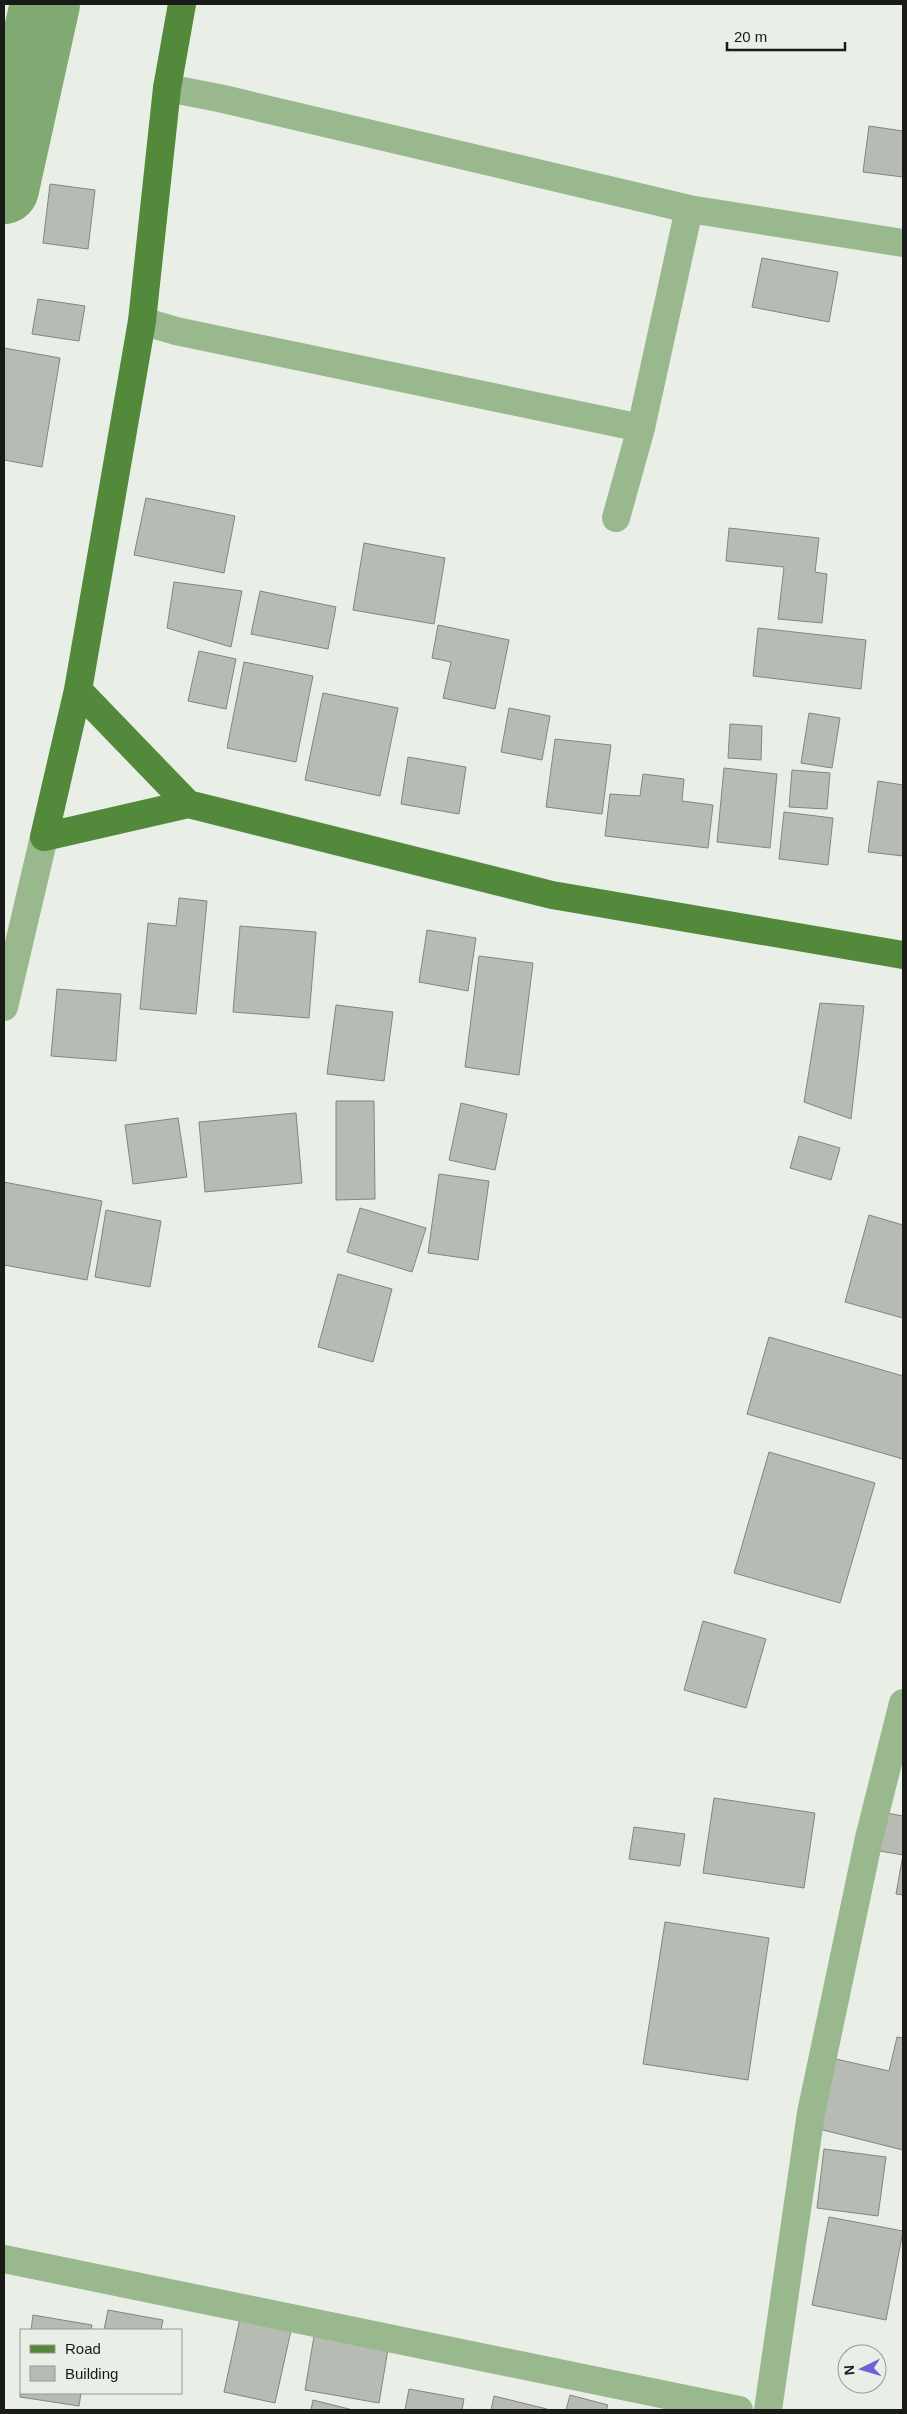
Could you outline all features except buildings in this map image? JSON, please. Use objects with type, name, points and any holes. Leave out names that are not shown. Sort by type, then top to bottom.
[{"type":"main road","points":[[182,4],[167,88],[142,321],[78,690],[44,838],[188,804],[552,895],[903,955]]},
{"type":"main road","points":[[78,690],[188,804]]},
{"type":"street","points":[[167,88],[219,98],[689,209],[903,243]]},
{"type":"street","points":[[616,518],[641,428],[689,209]]},
{"type":"street","points":[[142,321],[186,333],[641,428]]},
{"type":"street","points":[[4,1008],[44,838]]},
{"type":"street","points":[[768,2410],[811,2113],[869,1838],[903,1703]]},
{"type":"street","points":[[4,2259],[739,2410]]},
{"type":"waterway","points":[[4,189],[45,4]]}]
